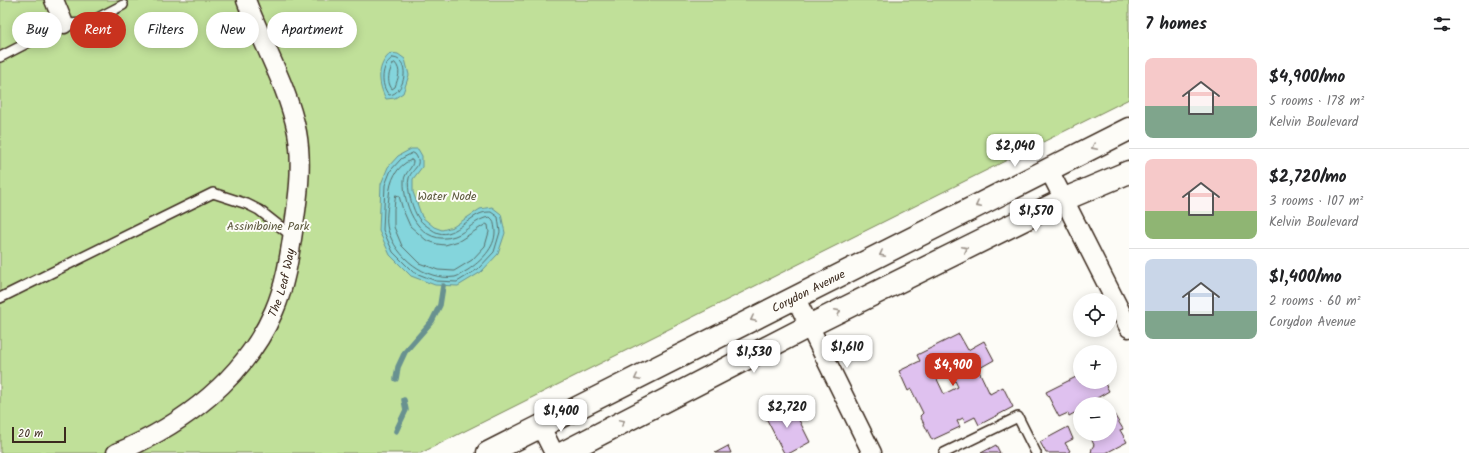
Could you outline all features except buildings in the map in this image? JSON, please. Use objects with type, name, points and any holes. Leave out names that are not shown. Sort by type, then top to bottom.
[{"type":"main road","name":"Corydon Avenue","points":[[488,453],[1129,129]]},
{"type":"main road","points":[[563,453],[809,326],[1065,199],[1129,172]]},
{"type":"street","points":[[54,0],[64,24]]},
{"type":"street","name":"The Leaf Way","points":[[116,453],[140,443],[189,413],[233,374],[249,355],[262,335],[283,286],[299,184],[297,133],[283,87],[246,0]]},
{"type":"street","points":[[1049,170],[1129,328]]},
{"type":"street","points":[[795,298],[872,453]]},
{"type":"street","points":[[541,427],[554,453]]},
{"type":"lane","points":[[0,57],[64,24],[88,23],[123,5]]},
{"type":"lane","points":[[0,298],[213,193],[247,204],[259,210],[292,236]]},
{"type":"lane","points":[[944,453],[1018,417],[1036,453]]},
{"type":"green space","name":"Assiniboine Park","points":[[0,0],[1129,0],[1129,99],[421,453],[0,453]]},
{"type":"water","points":[[391,53],[398,54],[405,59],[409,75],[403,93],[395,98],[386,99],[381,87],[380,75],[383,63]]},
{"type":"water","points":[[411,149],[418,149],[422,156],[422,167],[413,179],[413,192],[422,217],[434,227],[442,230],[453,227],[480,209],[492,207],[501,214],[505,233],[498,254],[481,272],[458,286],[435,285],[411,276],[390,255],[379,231],[381,184],[388,167],[398,156]]},
{"type":"waterway","points":[[396,379],[398,367],[405,352],[432,321],[440,305],[443,286]]},
{"type":"waterway","points":[[396,431],[406,410],[404,400]]},
{"type":"park label","name":"Water Node","points":[[447,196]]}]
